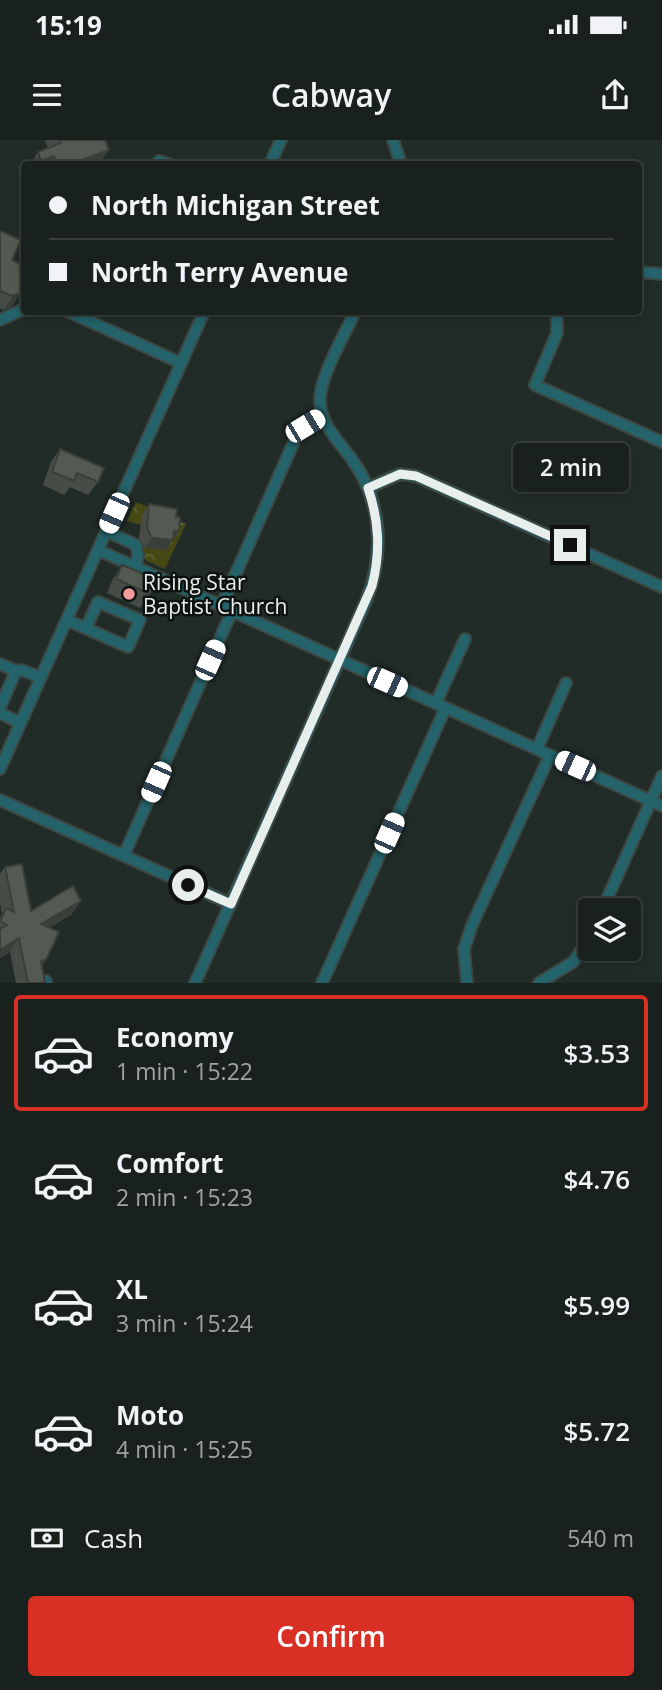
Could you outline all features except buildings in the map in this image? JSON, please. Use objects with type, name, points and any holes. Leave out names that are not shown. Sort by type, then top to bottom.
[{"type":"street","points":[[271,161],[281,140]]},
{"type":"street","points":[[393,140],[400,161]]},
{"type":"street","points":[[642,272],[662,274]]},
{"type":"street","points":[[0,320],[21,310]]},
{"type":"street","points":[[76,315],[181,363]]},
{"type":"street","points":[[0,769],[203,315]]},
{"type":"street","points":[[195,983],[376,572],[378,521],[368,488],[353,460],[330,432],[323,415],[321,395],[354,315]]},
{"type":"street","points":[[557,315],[559,326],[535,385],[662,442]]},
{"type":"street","points":[[124,855],[296,437],[305,426],[323,415]]},
{"type":"street","points":[[368,488],[400,474],[416,476],[662,587]]},
{"type":"street","points":[[106,531],[136,545],[138,555],[135,567]]},
{"type":"street","points":[[98,550],[662,806]]},
{"type":"street","points":[[67,620],[128,647],[140,620],[98,601],[86,628]]},
{"type":"street","points":[[322,983],[441,706],[465,639]]},
{"type":"street","points":[[0,664],[40,677]]},
{"type":"street","points":[[0,706],[16,671]]},
{"type":"street","points":[[537,749],[566,682]]},
{"type":"street","points":[[0,713],[20,723]]},
{"type":"street","points":[[467,983],[464,949],[472,925],[550,755]]},
{"type":"street","points":[[607,898],[662,776]]},
{"type":"street","points":[[0,800],[231,904]]},
{"type":"street","points":[[539,983],[573,962],[578,955]]},
{"type":"green space","points":[[136,502],[186,524],[165,569],[145,560],[141,525],[127,521]]},
{"type":"place","name":"Rising Star Baptist Church","points":[[129,594]]},
{"type":"route","points":[[188,885],[231,904],[372,586],[379,541],[378,521],[368,488],[400,474],[416,476],[570,545]]}]
